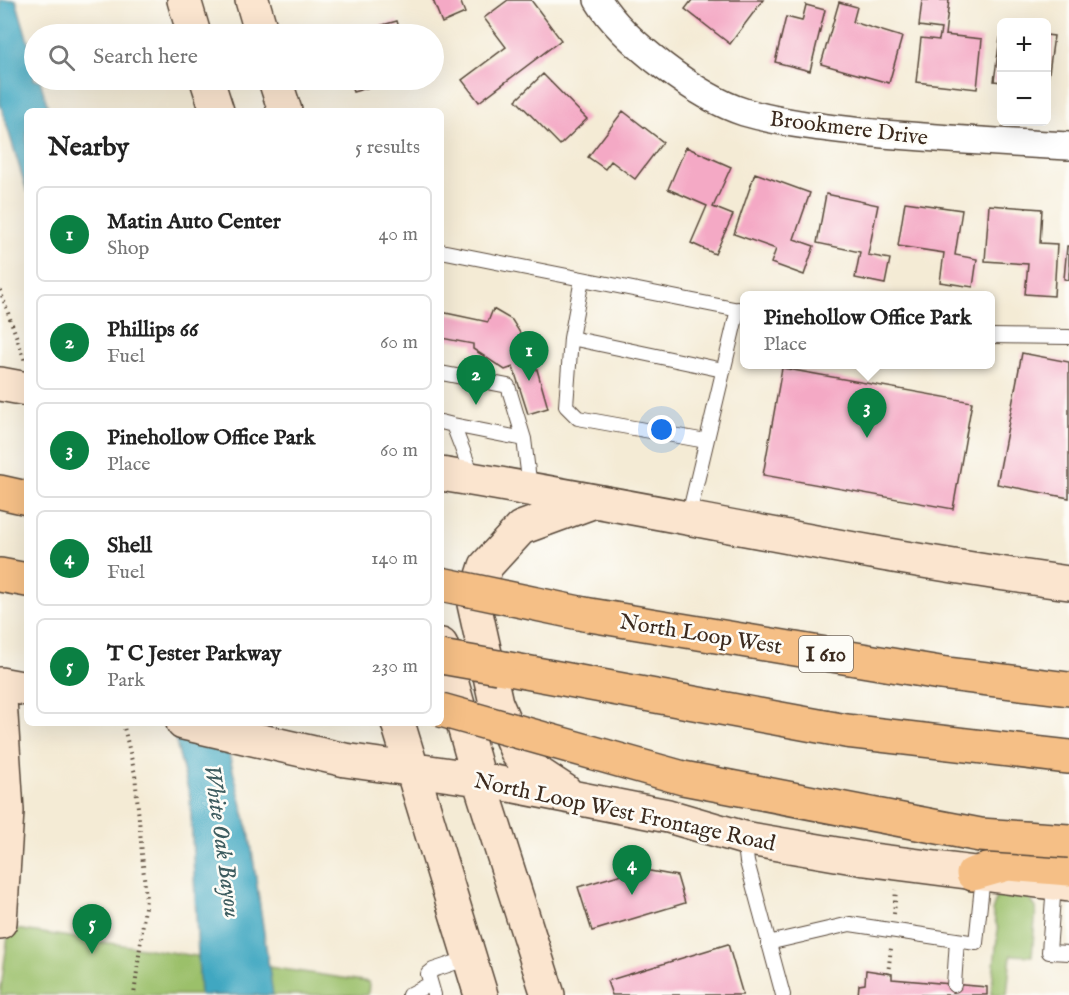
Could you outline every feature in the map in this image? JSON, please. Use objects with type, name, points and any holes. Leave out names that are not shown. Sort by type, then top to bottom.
[{"type":"highway","points":[[0,492],[24,497]]},
{"type":"highway","points":[[0,575],[24,579]]},
{"type":"highway","name":"North Loop West","points":[[444,585],[584,614],[940,673],[1069,688]]},
{"type":"highway","points":[[444,658],[846,731],[1069,757]]},
{"type":"highway","points":[[444,711],[683,778],[980,835],[1069,841]]},
{"type":"highway","points":[[978,875],[1008,864],[1064,879]]},
{"type":"main road","points":[[184,0],[191,24]]},
{"type":"main road","points":[[252,0],[259,24]]},
{"type":"main road","points":[[210,90],[216,108]]},
{"type":"main road","points":[[278,90],[284,108]]},
{"type":"main road","points":[[0,384],[24,388]]},
{"type":"main road","points":[[444,474],[979,570],[1069,583]]},
{"type":"main road","points":[[574,798],[536,772],[518,754],[496,703],[474,604],[486,566],[521,528],[593,502]]},
{"type":"main road","points":[[444,656],[479,779],[548,995]]},
{"type":"main road","points":[[0,684],[24,688]]},
{"type":"main road","points":[[0,699],[8,811],[0,922]]},
{"type":"main road","name":"North Loop West Frontage Road","points":[[196,726],[345,760],[479,779],[668,816],[744,838],[978,875]]},
{"type":"main road","points":[[399,726],[481,995]]},
{"type":"street","name":"Brookmere Drive","points":[[598,0],[636,44],[687,83],[742,111],[815,127],[953,140],[1069,146]]},
{"type":"lane","points":[[444,252],[740,310]]},
{"type":"lane","points":[[582,279],[571,338],[566,406],[570,412],[578,418],[706,441]]},
{"type":"lane","points":[[687,519],[723,370],[740,313]]},
{"type":"lane","points":[[995,336],[1069,336]]},
{"type":"lane","points":[[571,338],[723,370]]},
{"type":"lane","points":[[444,374],[508,386],[524,438],[530,490]]},
{"type":"lane","points":[[447,423],[524,438]]},
{"type":"lane","points":[[447,423],[474,479]]},
{"type":"lane","points":[[744,838],[747,862],[783,995]]},
{"type":"lane","points":[[768,943],[850,924],[976,943],[978,875]]},
{"type":"lane","points":[[1064,879],[1049,952],[1069,953]]},
{"type":"lane","points":[[954,985],[957,940]]},
{"type":"lane","points":[[409,995],[432,989],[428,974],[433,970],[469,958]]},
{"type":"path","points":[[0,290],[24,358]]},
{"type":"path","points":[[124,726],[135,774],[146,899],[134,995]]},
{"type":"green space","points":[[1011,893],[1028,896],[1036,908],[1032,956],[1011,955],[1007,995],[991,995],[998,929],[992,911],[997,896]]},
{"type":"green space","points":[[9,928],[369,982],[368,995],[0,995]]},
{"type":"water","points":[[0,0],[16,0],[24,28],[24,90],[43,90],[48,108],[24,108],[24,182],[0,103]]},
{"type":"water","name":"White Oak Bayou","points":[[172,726],[222,726],[250,837],[273,995],[200,995],[190,797]]},
{"type":"building","points":[[433,0],[460,0],[465,13],[442,23]]},
{"type":"building","points":[[508,0],[531,0],[561,40],[479,102],[462,80],[506,47],[484,18]]},
{"type":"building","points":[[692,0],[763,0],[730,44],[685,9]]},
{"type":"building","points":[[922,0],[949,0],[945,35],[982,39],[977,89],[916,82],[921,38],[939,40],[941,29],[919,26]]},
{"type":"building","points":[[839,2],[857,7],[853,22],[902,37],[889,83],[821,64]]},
{"type":"building","points":[[806,5],[825,10],[810,71],[775,62],[786,17],[802,21]]},
{"type":"building","points":[[1051,36],[1054,36],[1051,58]]},
{"type":"building","points":[[997,60],[997,81],[994,81]]},
{"type":"building","points":[[543,74],[587,119],[560,145],[516,100]]},
{"type":"building","points":[[623,111],[663,142],[635,179],[611,161],[605,169],[588,157]]},
{"type":"building","points":[[686,147],[731,167],[713,207],[733,215],[715,254],[691,243],[707,206],[668,189]]},
{"type":"building","points":[[755,173],[810,193],[794,239],[814,246],[804,275],[771,263],[776,249],[734,234]]},
{"type":"building","points":[[826,194],[878,205],[868,255],[890,259],[885,284],[855,278],[860,252],[817,243]]},
{"type":"building","points":[[905,202],[962,210],[955,255],[977,259],[973,287],[940,282],[944,253],[898,246]]},
{"type":"building","points":[[989,205],[1042,209],[1040,243],[1057,244],[1054,296],[1025,294],[1028,264],[985,261]]},
{"type":"building","points":[[1067,246],[1069,246],[1069,280],[1064,279]]},
{"type":"building","points":[[493,309],[512,320],[522,336],[530,360],[534,359],[548,408],[528,414],[513,367],[505,370],[473,349],[473,344],[444,339],[444,313],[488,322]]},
{"type":"building","points":[[1022,353],[1069,362],[1069,498],[997,484]]},
{"type":"building","points":[[782,369],[972,402],[953,509],[763,475]]},
{"type":"building","points":[[639,869],[677,876],[685,903],[592,931],[578,887]]},
{"type":"building","points":[[728,944],[743,995],[612,995],[607,981]]},
{"type":"building","points":[[866,970],[892,974],[892,979],[987,987],[987,995],[858,995],[859,985],[865,984]]},
{"type":"place","name":"Matin Auto Center","points":[[529,381]]},
{"type":"place","name":"Phillips 66","points":[[476,405]]},
{"type":"place","name":"Pinehollow Office Park","points":[[867,438]]},
{"type":"place","name":"Shell","points":[[632,895]]},
{"type":"place","name":"T C Jester Parkway","points":[[92,954]]}]
